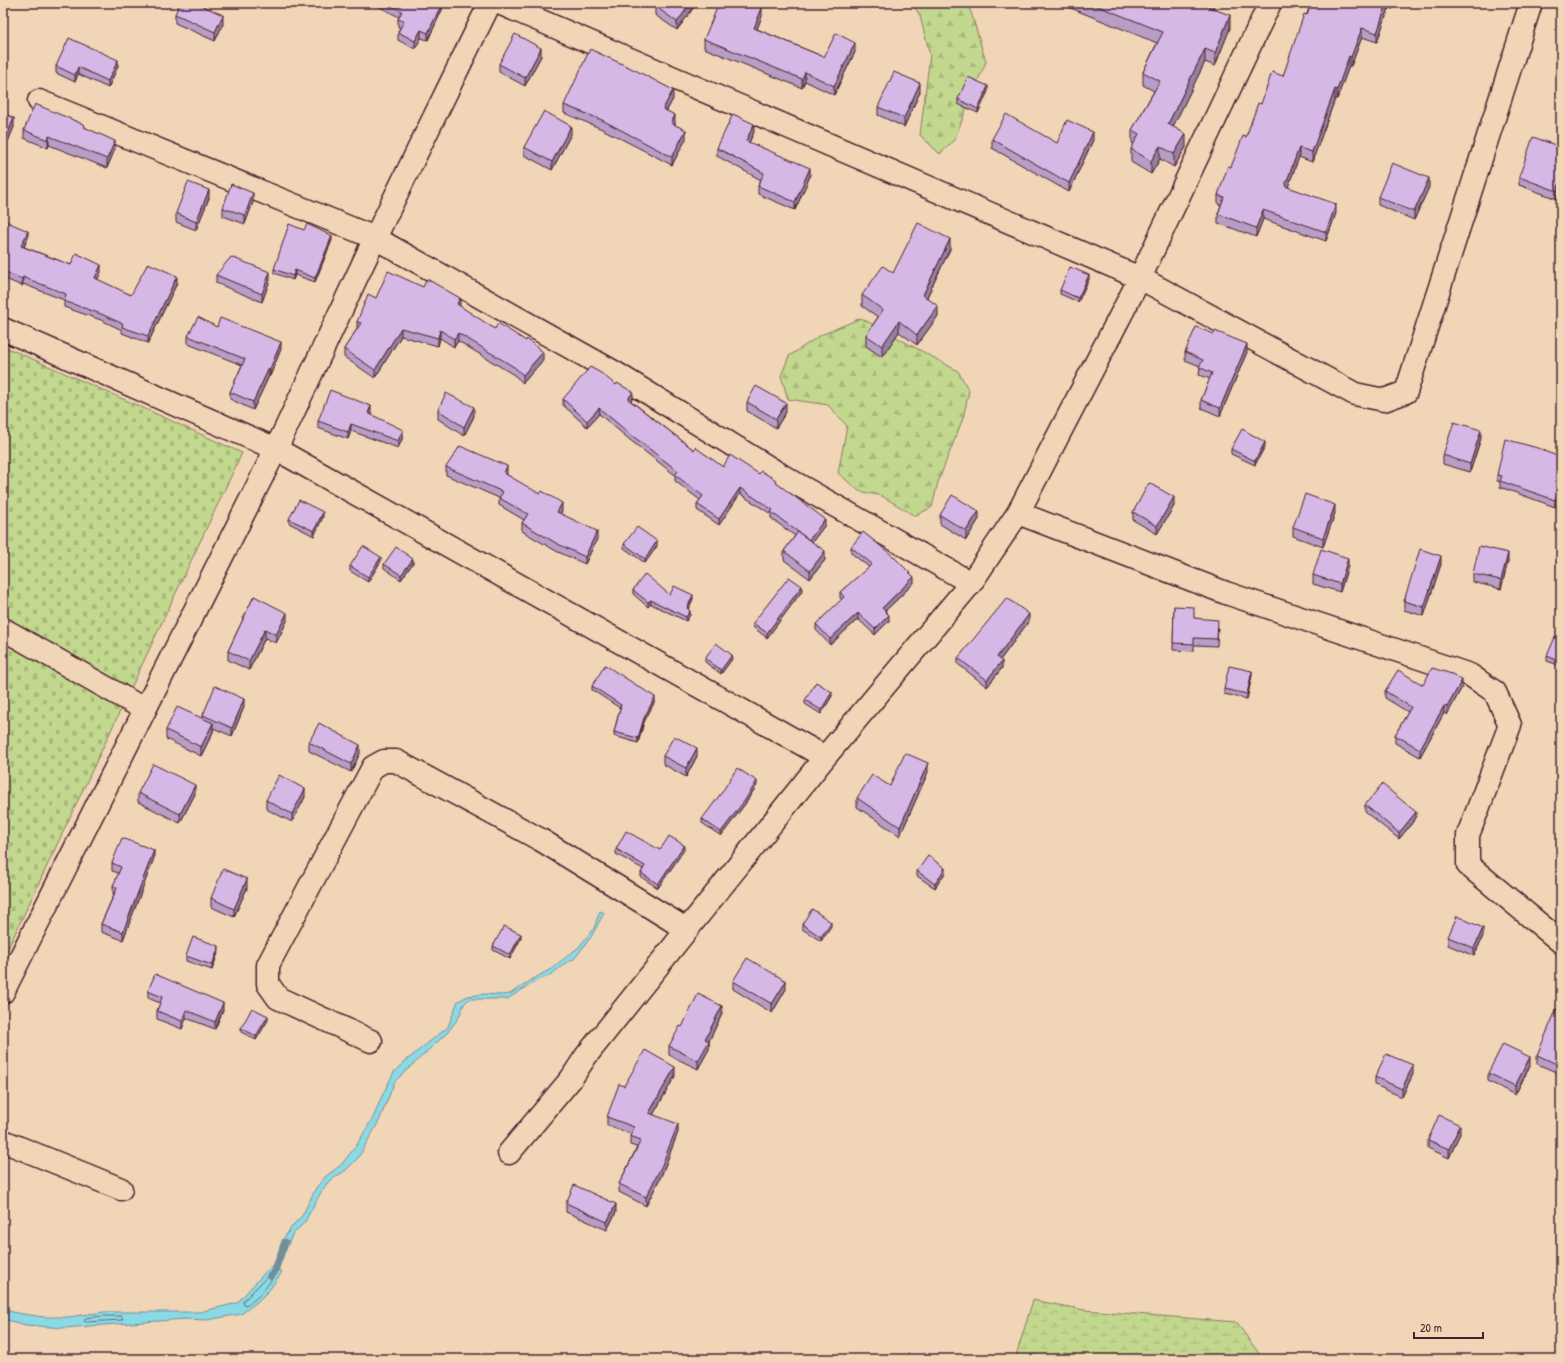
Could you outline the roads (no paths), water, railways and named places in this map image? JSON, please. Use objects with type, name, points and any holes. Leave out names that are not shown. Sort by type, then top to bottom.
[{"type":"street","points":[[3,992],[276,448],[375,238],[490,3]]},
{"type":"street","points":[[499,3],[1140,278],[1355,394],[1384,400],[1406,392],[1531,3]]},
{"type":"street","points":[[509,1153],[571,1079],[586,1056],[825,757],[971,583],[1018,513],[1140,278],[1270,3]]},
{"type":"street","points":[[39,102],[375,238],[614,372],[781,475],[971,583]]},
{"type":"street","points":[[3,329],[276,448],[825,757]]},
{"type":"street","points":[[1018,513],[1226,594],[1470,675],[1495,692],[1510,725],[1468,835],[1468,865],[1561,942]]},
{"type":"street","points":[[3,629],[144,709]]},
{"type":"street","points":[[371,1041],[278,998],[268,984],[268,965],[373,767],[384,761],[396,760],[542,840],[686,930]]},
{"type":"street","points":[[3,1141],[121,1189]]},
{"type":"water","points":[[600,911],[604,913],[591,937],[574,959],[549,976],[538,980],[507,999],[469,999],[464,1004],[459,1017],[448,1032],[395,1081],[379,1121],[358,1158],[346,1170],[328,1182],[304,1223],[292,1235],[285,1252],[279,1250],[283,1239],[302,1216],[316,1188],[326,1176],[341,1165],[356,1146],[374,1116],[394,1072],[448,1027],[458,1001],[468,996],[510,994],[551,969],[579,947],[594,928]]},
{"type":"water","points":[[271,1266],[282,1272],[270,1289],[257,1302],[241,1314],[207,1320],[185,1319],[63,1328],[26,1325],[3,1319],[3,1309],[16,1313],[44,1317],[68,1317],[104,1312],[200,1312],[237,1303]]},
{"type":"waterway","points":[[270,1276],[274,1273],[285,1242]]}]
